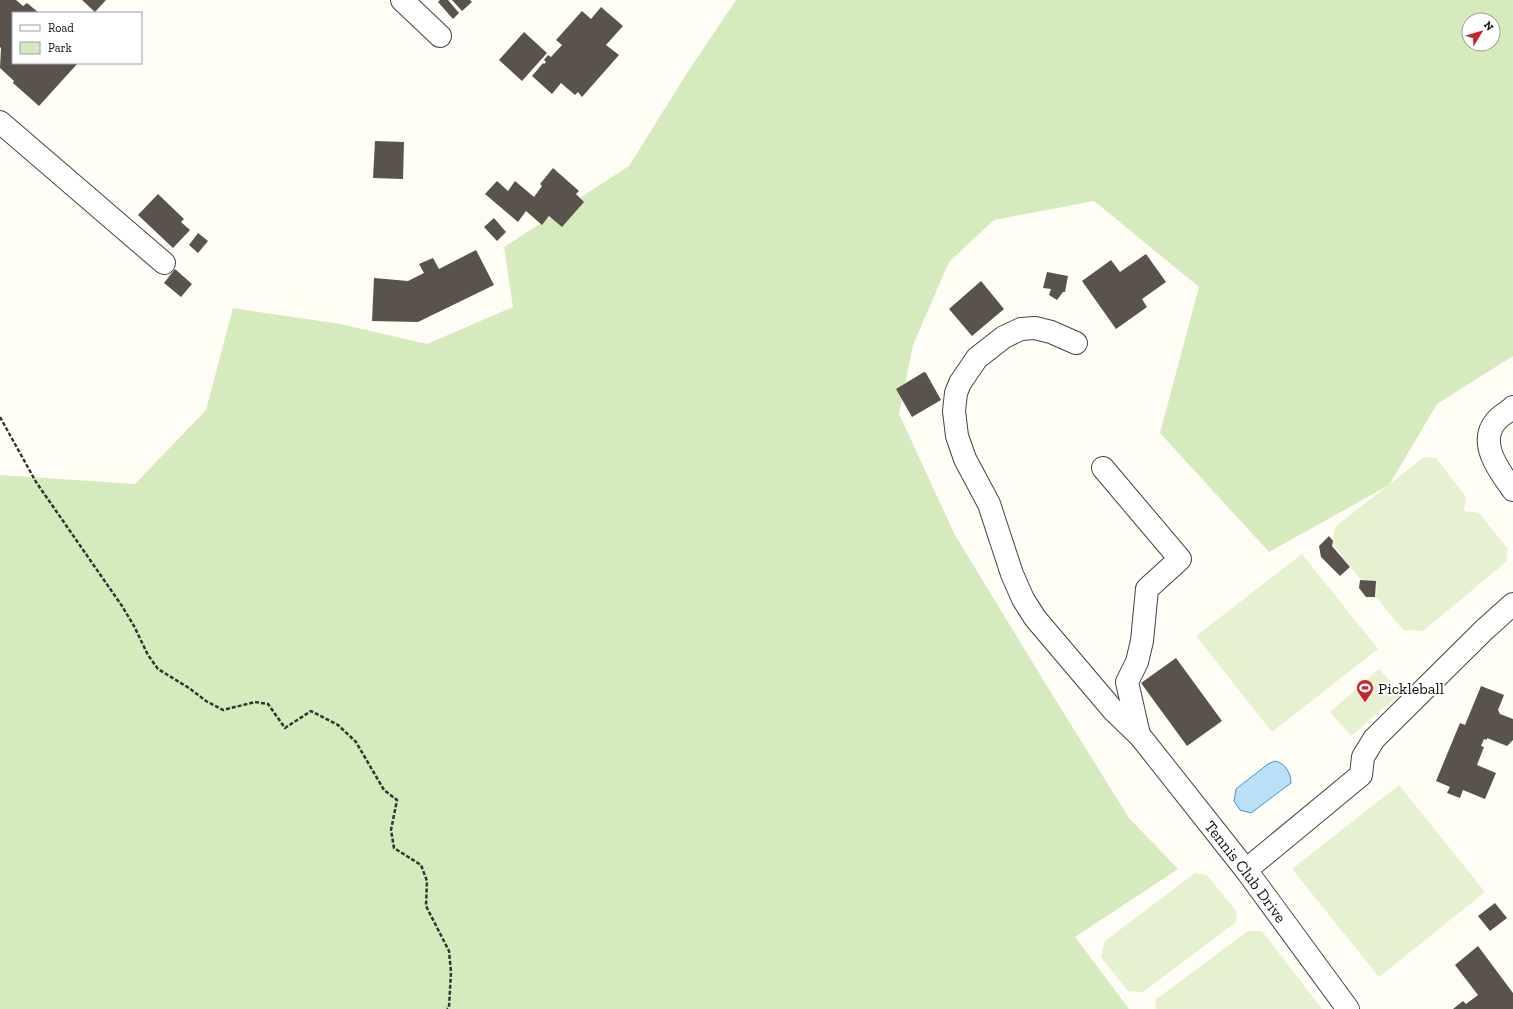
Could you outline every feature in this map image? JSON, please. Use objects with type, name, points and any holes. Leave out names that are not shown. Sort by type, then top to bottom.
[{"type":"street","points":[[402,0],[440,36]]},
{"type":"street","points":[[0,122],[164,263]]},
{"type":"street","name":"Tennis Club Drive","points":[[1076,343],[1051,332],[1035,328],[1021,330],[991,346],[969,368],[956,393],[954,411],[958,436],[965,459],[989,504],[1012,574],[1023,599],[1035,618],[1104,699],[1140,736],[1246,870],[1348,1009]]},
{"type":"street","points":[[1513,407],[1495,421],[1488,437],[1495,466],[1513,490]]},
{"type":"street","points":[[1103,468],[1180,559],[1147,589],[1142,641],[1137,662],[1127,682],[1140,736]]},
{"type":"street","points":[[1246,870],[1361,774],[1363,757],[1374,739],[1484,630],[1513,604]]},
{"type":"path","points":[[0,417],[36,482],[126,613],[148,655],[158,669],[189,688],[206,701],[223,710],[254,702],[268,704],[285,728],[311,712],[338,725],[356,742],[384,790],[397,800],[391,830],[394,848],[421,865],[427,880],[426,906],[449,951],[451,972],[449,1007],[447,1009]]},
{"type":"green space","points":[[736,0],[1513,0],[1513,356],[1437,404],[1389,485],[1269,552],[1160,433],[1199,287],[1094,201],[994,220],[949,262],[913,345],[899,414],[955,535],[1129,818],[1178,869],[1075,937],[1129,1009],[0,1009],[0,475],[135,484],[206,410],[233,308],[340,324],[427,344],[513,307],[504,247],[629,166],[687,73]]},
{"type":"green space","points":[[1424,457],[1436,458],[1466,497],[1464,511],[1479,513],[1508,549],[1506,562],[1423,631],[1403,630],[1376,597],[1377,583],[1360,579],[1332,543],[1335,527]]},
{"type":"green space","points":[[1302,554],[1378,649],[1272,732],[1196,636]]},
{"type":"green space","name":"Pickleball","points":[[1379,669],[1401,693],[1351,736],[1330,712]]},
{"type":"green space","points":[[1399,785],[1485,892],[1379,977],[1292,869]]},
{"type":"green space","points":[[1195,873],[1207,875],[1237,912],[1236,922],[1143,992],[1128,991],[1101,957],[1105,941]]},
{"type":"green space","points":[[1248,931],[1262,931],[1322,1009],[1156,1009],[1155,1000]]},
{"type":"water","points":[[1275,761],[1282,764],[1287,769],[1291,783],[1251,813],[1240,810],[1234,801],[1236,789],[1268,764]]},
{"type":"building","points":[[0,0],[16,0],[23,6],[27,3],[38,12],[12,12],[12,64],[77,64],[39,106],[13,83],[14,81],[0,68]]},
{"type":"building","points":[[82,0],[106,0],[95,12]]},
{"type":"building","points":[[440,0],[448,0],[459,13],[453,19],[438,2]]},
{"type":"building","points":[[452,0],[470,0],[472,2],[462,11]]},
{"type":"building","points":[[601,7],[623,26],[606,45],[619,55],[582,97],[578,92],[575,95],[561,83],[552,94],[532,76],[543,63],[544,64],[546,62],[544,60],[548,55],[551,57],[562,45],[556,40],[582,11],[591,19]]},
{"type":"building","points":[[524,32],[547,53],[522,81],[499,60]]},
{"type":"building","points":[[375,141],[404,142],[403,179],[373,178]]},
{"type":"building","points":[[553,168],[579,191],[576,194],[584,202],[562,227],[549,216],[542,225],[526,211],[518,222],[485,194],[497,181],[508,191],[515,181],[534,197],[542,186],[540,184]]},
{"type":"building","points":[[158,194],[184,219],[181,222],[190,230],[173,248],[138,215]]},
{"type":"building","points":[[494,218],[506,232],[497,241],[484,227]]},
{"type":"building","points":[[198,233],[208,241],[198,253],[189,245]]},
{"type":"building","points":[[476,250],[494,285],[418,322],[372,321],[374,278],[408,281],[424,273],[419,264],[433,258],[439,269]]},
{"type":"building","points":[[1146,254],[1166,282],[1142,299],[1147,307],[1116,329],[1082,281],[1111,260],[1120,272]]},
{"type":"building","points":[[175,269],[192,284],[181,297],[164,283]]},
{"type":"building","points":[[1047,272],[1068,276],[1065,292],[1063,292],[1057,300],[1049,295],[1051,289],[1043,288]]},
{"type":"building","points":[[981,281],[1004,309],[972,336],[949,309]]},
{"type":"building","points":[[924,372],[941,400],[912,417],[896,389]]},
{"type":"building","points":[[1329,536],[1333,541],[1332,546],[1350,567],[1340,576],[1321,557],[1319,546]]},
{"type":"building","points":[[1360,580],[1376,581],[1375,597],[1366,597],[1359,588]]},
{"type":"building","points":[[1176,658],[1222,721],[1187,746],[1141,683]]},
{"type":"building","points":[[1481,686],[1504,695],[1498,710],[1500,714],[1513,719],[1513,740],[1507,746],[1487,738],[1487,740],[1484,739],[1481,746],[1484,747],[1477,765],[1496,773],[1485,799],[1463,790],[1460,798],[1447,793],[1450,787],[1436,781],[1460,723],[1465,725]]},
{"type":"building","points":[[1495,903],[1507,918],[1490,931],[1478,916]]},
{"type":"building","points":[[1478,946],[1513,993],[1513,1009],[1453,1009],[1463,1001],[1466,1004],[1478,995],[1455,965]]},
{"type":"place","name":"Pickleball","points":[[1365,703]]}]
